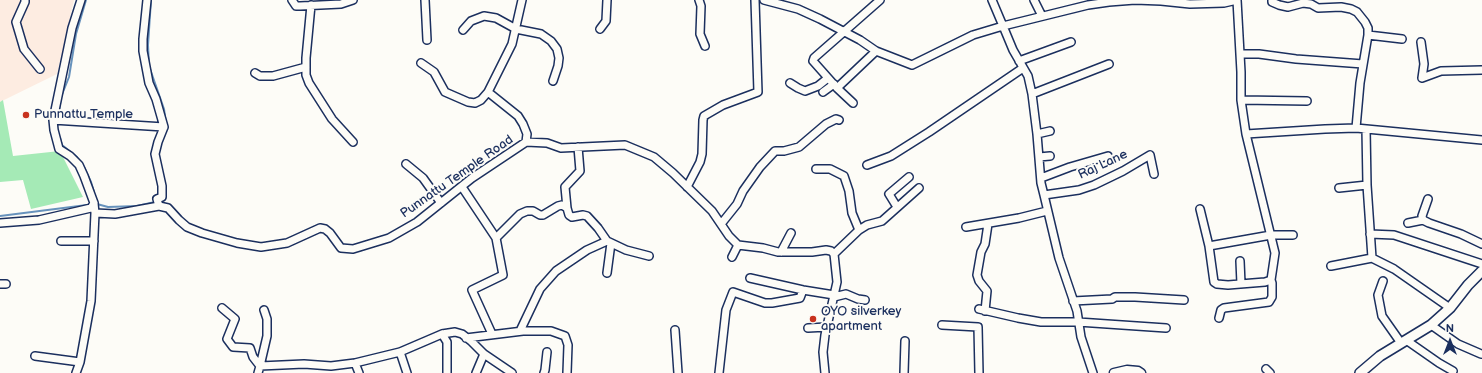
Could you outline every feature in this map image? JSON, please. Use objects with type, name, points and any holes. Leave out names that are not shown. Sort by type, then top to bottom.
[{"type":"main road","points":[[1360,373],[1380,356],[1431,325],[1450,308],[1468,285],[1482,271]]},
{"type":"street","points":[[24,0],[25,2],[16,22],[24,49],[40,69]]},
{"type":"street","points":[[76,373],[80,362],[91,301],[95,212],[94,204],[79,165],[70,156],[59,149],[54,130],[54,120],[71,34],[81,0]]},
{"type":"street","points":[[95,212],[115,214],[156,204],[162,197],[162,186],[155,154],[164,127],[156,99],[149,83],[143,51],[147,0]]},
{"type":"street","points":[[292,0],[296,6],[311,5],[320,2],[341,4],[350,0]]},
{"type":"street","points":[[425,0],[427,40]]},
{"type":"street","points":[[421,63],[434,72],[442,89],[448,94],[468,102],[475,103],[481,100],[488,92],[512,44],[522,0]]},
{"type":"street","points":[[600,29],[606,21],[608,0]]},
{"type":"street","points":[[698,0],[700,6],[700,34],[705,46]]},
{"type":"street","points":[[687,187],[700,162],[702,154],[704,116],[723,105],[758,92],[755,0]]},
{"type":"street","points":[[764,0],[778,2],[798,9],[845,32],[876,51],[912,65],[973,35],[1088,5],[1135,0],[1180,2],[1190,4],[1224,3],[1237,0],[1241,100],[1246,134],[1271,235],[1274,253],[1271,280],[1272,297],[1269,302],[1224,308],[1221,310],[1220,318]]},
{"type":"street","points":[[853,102],[835,86],[813,61],[814,58],[880,0]]},
{"type":"street","points":[[992,0],[1013,50],[1028,76],[1032,94],[1041,178],[1047,211],[1059,258],[1073,301],[1086,354],[1093,373]]},
{"type":"street","points":[[1034,0],[1042,16]]},
{"type":"street","points":[[1272,0],[1272,2],[1288,7],[1303,3],[1311,4],[1318,8],[1341,7],[1351,9],[1357,12],[1365,22],[1368,28],[1368,35],[1363,64],[1356,128]]},
{"type":"street","points":[[311,5],[306,75],[309,83],[332,119],[353,142]]},
{"type":"street","points":[[463,30],[471,21],[484,16],[496,18],[516,29],[541,34],[551,41],[557,49],[559,58],[553,81]]},
{"type":"street","points":[[1368,35],[1402,39]]},
{"type":"street","points":[[1019,61],[1071,42]]},
{"type":"street","points":[[1421,42],[1424,64],[1422,78],[1441,71],[1482,70]]},
{"type":"street","points":[[824,92],[835,86],[876,51]]},
{"type":"street","points":[[1240,54],[1259,54],[1296,59],[1363,64]]},
{"type":"street","points":[[1032,94],[1109,64]]},
{"type":"street","points":[[256,73],[260,76],[272,76],[306,68]]},
{"type":"street","points":[[867,165],[891,156],[1023,68]]},
{"type":"street","points":[[790,83],[805,91],[818,86],[828,78]]},
{"type":"street","points":[[488,92],[518,116],[527,134],[526,142]]},
{"type":"street","points":[[1241,100],[1307,101]]},
{"type":"street","points":[[721,224],[737,204],[743,191],[760,167],[775,151],[784,151],[799,147],[826,124],[836,119],[839,120]]},
{"type":"street","points":[[54,120],[164,127]]},
{"type":"street","points":[[1246,134],[1356,128],[1482,140]]},
{"type":"street","points":[[1366,129],[1367,185],[1372,258]]},
{"type":"street","points":[[1037,134],[1050,130]]},
{"type":"street","name":"Punnattu Temple Road","points":[[156,204],[168,208],[188,227],[202,233],[237,243],[261,247],[287,243],[320,228],[325,229],[330,233],[341,248],[346,249],[364,246],[389,238],[417,222],[462,187],[526,142],[547,143],[561,148],[578,148],[610,144],[625,145],[654,157],[712,211],[734,242],[738,245]]},
{"type":"street","points":[[578,148],[580,171],[565,188],[569,215],[572,217],[583,215],[587,216],[609,242],[626,250],[649,256]]},
{"type":"street","name":"Raj Lane","points":[[1044,195],[1079,190],[1094,185],[1123,171],[1150,155],[1154,174]]},
{"type":"street","points":[[1039,157],[1050,156]]},
{"type":"street","points":[[1041,178],[1070,167],[1108,156]]},
{"type":"street","points":[[406,164],[423,178],[441,203]]},
{"type":"street","points":[[816,168],[830,169],[844,176],[849,191],[852,213],[859,230]]},
{"type":"street","points":[[897,207],[889,194],[909,177]]},
{"type":"street","points":[[1339,188],[1367,185]]},
{"type":"street","points":[[462,187],[496,238],[503,275],[472,290],[492,334]]},
{"type":"street","points":[[834,254],[859,230],[871,224],[882,221],[919,188]]},
{"type":"street","points":[[1423,220],[1422,216],[1428,199]]},
{"type":"street","points":[[0,223],[39,220],[91,208],[94,204]]},
{"type":"street","points":[[496,238],[520,214],[527,211],[533,211],[543,215],[558,206],[562,205],[567,208]]},
{"type":"street","points":[[1200,209],[1209,246],[1214,282],[1221,284],[1241,284],[1266,282],[1271,280]]},
{"type":"street","points":[[966,228],[1047,211]]},
{"type":"street","points":[[1408,223],[1423,220],[1461,234],[1482,244]]},
{"type":"street","points":[[988,224],[985,244],[980,252],[977,275],[979,281],[987,291],[982,310],[1041,322],[1078,322],[1166,328]]},
{"type":"street","points":[[781,252],[791,233]]},
{"type":"street","points":[[1370,234],[1394,235],[1482,264]]},
{"type":"street","points":[[1209,246],[1271,235],[1293,236]]},
{"type":"street","points":[[61,241],[94,241]]},
{"type":"street","points":[[607,273],[609,242]]},
{"type":"street","points":[[520,331],[540,289],[556,271],[587,250],[609,242]]},
{"type":"street","points":[[732,257],[738,245],[781,252],[812,252],[826,250],[831,251],[834,254],[837,282],[823,352],[825,373]]},
{"type":"street","points":[[1332,266],[1372,258],[1394,270],[1450,308]]},
{"type":"street","points":[[1240,261],[1241,284]]},
{"type":"street","points":[[750,278],[834,296],[846,294],[865,300]]},
{"type":"street","points":[[1383,281],[1378,295],[1382,316],[1404,342],[1453,371]]},
{"type":"street","points":[[719,373],[726,310],[733,292],[765,303],[772,303],[800,298],[803,290]]},
{"type":"street","points":[[1073,301],[1135,296],[1184,300]]},
{"type":"street","points":[[222,308],[235,320],[227,339],[233,347],[250,348],[259,370]]},
{"type":"street","points":[[259,370],[267,336],[267,319],[264,310]]},
{"type":"street","points":[[942,325],[978,327],[978,373]]},
{"type":"street","points":[[1431,325],[1458,344],[1481,354]]},
{"type":"street","points":[[808,328],[827,327]]},
{"type":"street","points":[[675,330],[678,373]]},
{"type":"street","points":[[466,338],[520,331],[550,331],[565,336],[568,344],[568,373]]},
{"type":"street","points":[[259,370],[304,364],[331,366],[355,363],[400,352],[442,334],[454,332],[462,334],[484,354],[508,372]]},
{"type":"street","points":[[442,334],[447,342],[446,373]]},
{"type":"street","points":[[904,373],[905,341]]},
{"type":"street","points":[[400,352],[407,373]]},
{"type":"street","points":[[544,373],[546,370],[547,352]]},
{"type":"street","points":[[476,373],[484,354]]},
{"type":"street","points":[[35,356],[80,362]]},
{"type":"street","points":[[355,363],[358,373]]},
{"type":"street","points":[[1114,373],[1127,370],[1138,371],[1141,373]]},
{"type":"shaded area","points":[[0,0],[74,0],[57,74],[0,102]]},
{"type":"green space","points":[[3,100],[13,156],[60,151],[83,197],[31,209],[23,180],[0,182],[0,102]]},
{"type":"waterway","points":[[58,117],[61,97],[69,77],[76,34],[86,0]]},
{"type":"waterway","points":[[151,0],[148,45],[149,66],[164,109],[166,124]]},
{"type":"waterway","points":[[60,138],[62,145],[77,157],[84,167],[94,192]]},
{"type":"waterway","points":[[97,204],[108,207],[137,206],[155,202]]},
{"type":"waterway","points":[[0,216],[87,205]]},
{"type":"place","name":"Punnattu Temple","points":[[26,115]]},
{"type":"place","name":"OYO silverkey apartment","points":[[813,319]]}]
